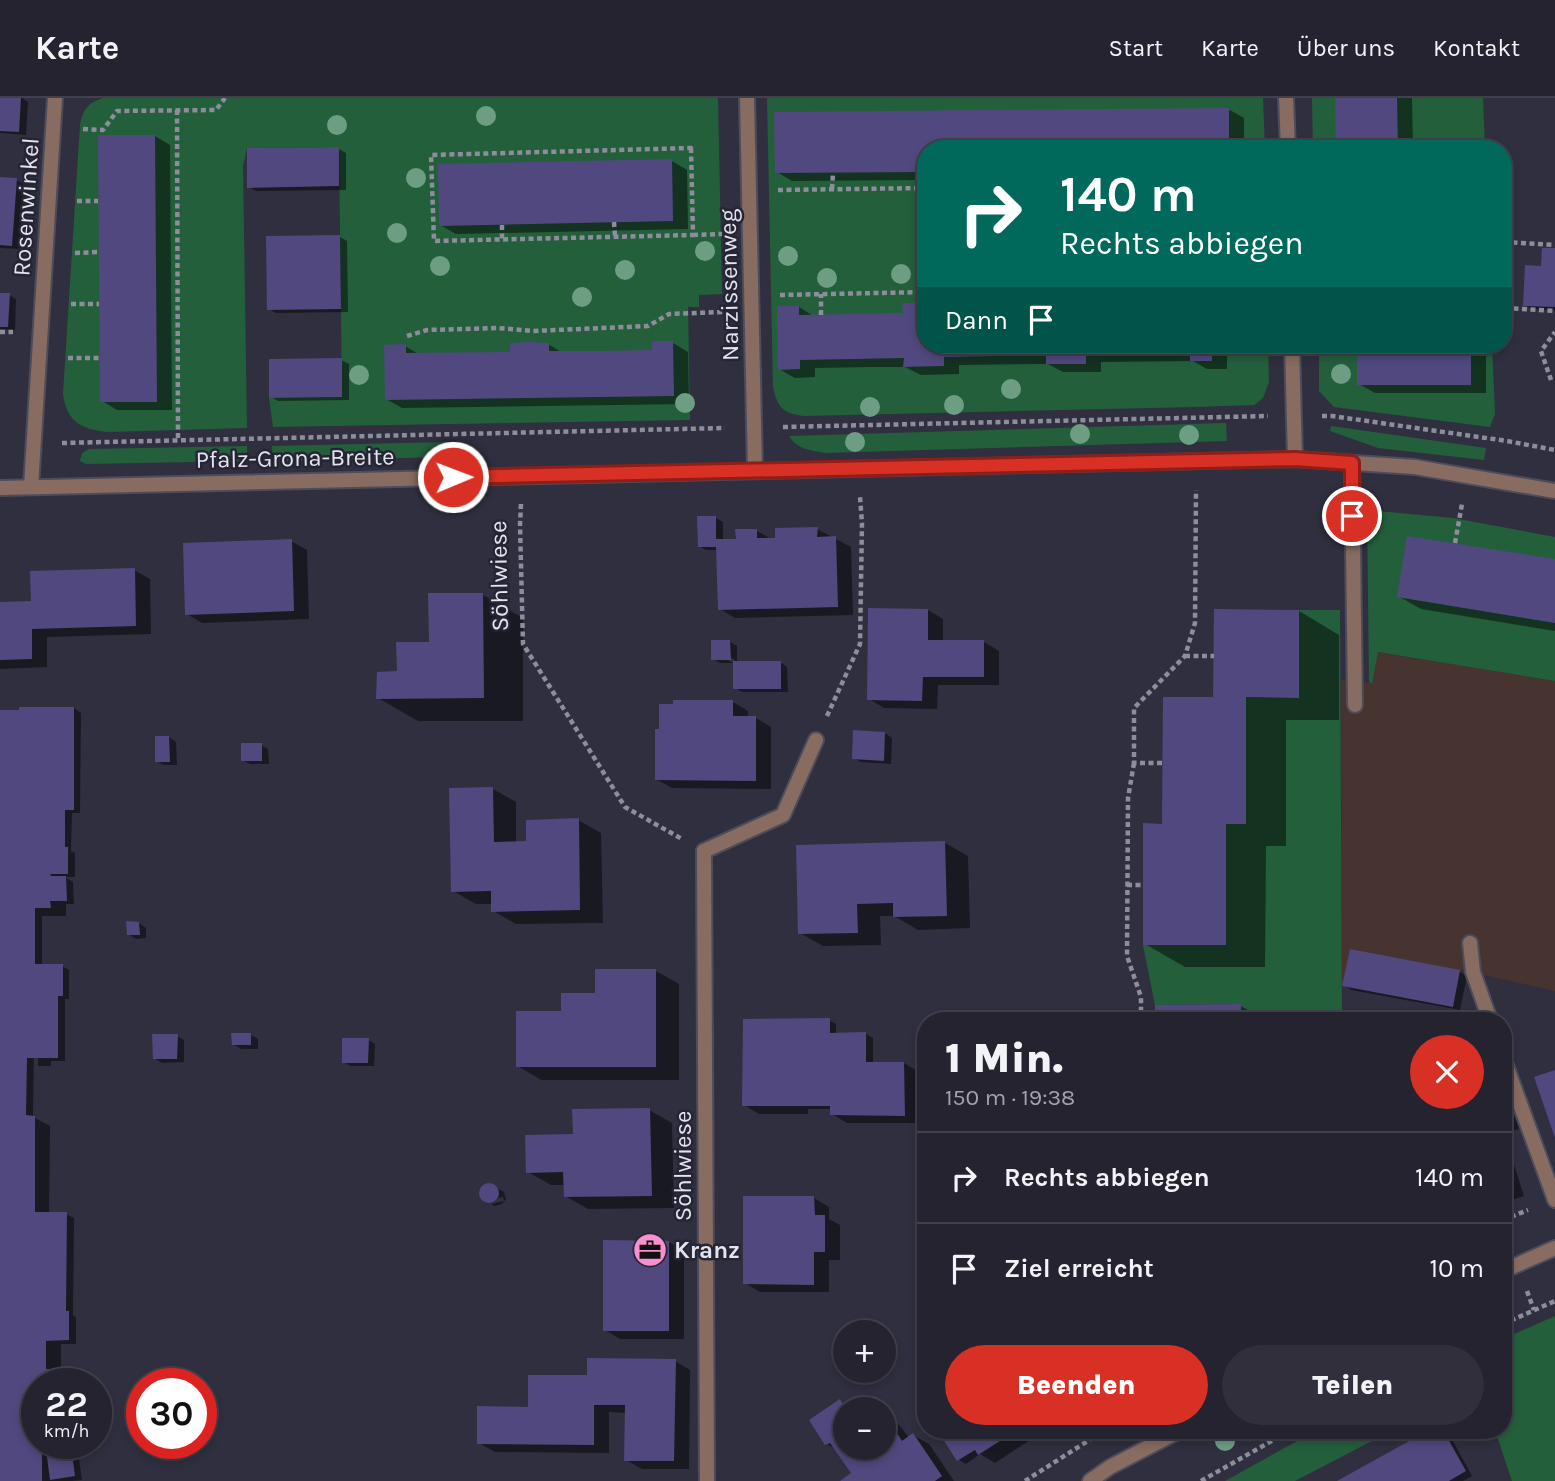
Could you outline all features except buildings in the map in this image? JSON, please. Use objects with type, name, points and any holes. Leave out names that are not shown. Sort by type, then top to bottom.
[{"type":"street","name":"Rosenwinkel","points":[[31,487],[55,98]]},
{"type":"street","name":"Narzissenweg","points":[[747,98],[755,471]]},
{"type":"street","points":[[1286,98],[1288,140]]},
{"type":"street","points":[[1292,354],[1295,459]]},
{"type":"street","name":"Pfalz-Grona-Breite","points":[[0,488],[1295,459],[1415,467],[1555,491]]},
{"type":"street","points":[[1352,463],[1354,705]]},
{"type":"street","points":[[704,851],[782,815],[816,740]]},
{"type":"street","name":"Söhlwiese","points":[[704,851],[707,1481]]},
{"type":"street","points":[[1470,943],[1473,972],[1487,1012]]},
{"type":"street","points":[[1512,1082],[1555,1200]]},
{"type":"street","points":[[1512,1267],[1555,1248]]},
{"type":"street","points":[[1090,1481],[1164,1439]]},
{"type":"path","points":[[54,129],[103,130],[117,111],[216,110],[225,98]]},
{"type":"path","points":[[177,110],[178,440]]},
{"type":"path","points":[[691,149],[693,234],[615,237],[434,241],[431,155],[691,149]]},
{"type":"path","points":[[832,173],[832,189]]},
{"type":"path","points":[[749,190],[917,188]]},
{"type":"path","points":[[614,222],[615,237]]},
{"type":"path","points":[[502,225],[502,239]]},
{"type":"path","points":[[1512,242],[1555,245]]},
{"type":"path","points":[[407,336],[427,330],[498,328],[533,331],[648,326],[669,314],[726,312],[752,295],[917,292]]},
{"type":"path","points":[[821,294],[821,315]]},
{"type":"path","points":[[1512,308],[1555,311]]},
{"type":"path","points":[[1551,380],[1541,351],[1555,332]]},
{"type":"path","points":[[33,443],[1332,416],[1555,450]]},
{"type":"path","points":[[1141,1012],[1141,997],[1127,956],[1128,798],[1134,763],[1134,708],[1185,656],[1195,622],[1196,461]]},
{"type":"path","name":"Söhlwiese","points":[[524,475],[520,525],[523,644],[625,807],[704,851]]},
{"type":"path","points":[[1455,543],[1466,476]]},
{"type":"path","points":[[816,740],[860,644],[861,517]]},
{"type":"path","points":[[1185,656],[1213,656]]},
{"type":"path","points":[[1134,763],[1162,763]]},
{"type":"path","points":[[1127,885],[1143,885]]},
{"type":"path","points":[[1512,1320],[1555,1301]]},
{"type":"path","points":[[1025,1481],[1091,1439]]},
{"type":"path","points":[[1201,1481],[1276,1439]]},
{"type":"shaded area","points":[[1377,652],[1555,681],[1555,991],[1461,970],[1453,1007],[1342,986],[1341,680],[1372,683]]},
{"type":"green space","points":[[103,98],[718,98],[722,294],[699,295],[699,307],[688,307],[690,420],[273,427],[269,398],[342,397],[339,147],[247,148],[243,166],[247,428],[108,432],[77,423],[68,412],[63,394],[80,125],[87,107]]},
{"type":"green space","points":[[767,98],[1263,98],[1265,140],[917,140],[917,354],[1268,354],[1269,382],[1263,398],[1254,405],[804,416],[782,408],[773,387]]},
{"type":"green space","points":[[1312,98],[1483,98],[1485,140],[1313,140]]},
{"type":"green space","points":[[1319,354],[1492,354],[1495,414],[1490,427],[1334,407],[1319,391]]},
{"type":"green space","points":[[1226,423],[1227,441],[825,453],[800,447],[789,436]]},
{"type":"green space","points":[[1331,426],[1486,448],[1484,460],[1378,448],[1330,431]]},
{"type":"green space","points":[[449,442],[449,457],[273,461],[272,446]]},
{"type":"green space","points":[[247,446],[247,461],[86,464],[80,461],[82,453],[89,449]]},
{"type":"green space","points":[[1367,510],[1453,518],[1555,537],[1555,681],[1378,652],[1372,684],[1369,682]]},
{"type":"green space","points":[[1299,610],[1340,610],[1342,1012],[1241,1012],[1241,1004],[1155,1005],[1143,945],[1226,945],[1226,824],[1246,823],[1246,697],[1299,698]]},
{"type":"green space","points":[[1555,1316],[1555,1481],[1512,1481],[1498,1439],[1512,1439],[1512,1335]]},
{"type":"green space","points":[[1301,1439],[1376,1439],[1295,1481],[1225,1481]]},
{"type":"place","name":"Kranz","points":[[650,1250]]},
{"type":"route","points":[[453,477],[1295,459],[1352,463],[1352,516]]}]
